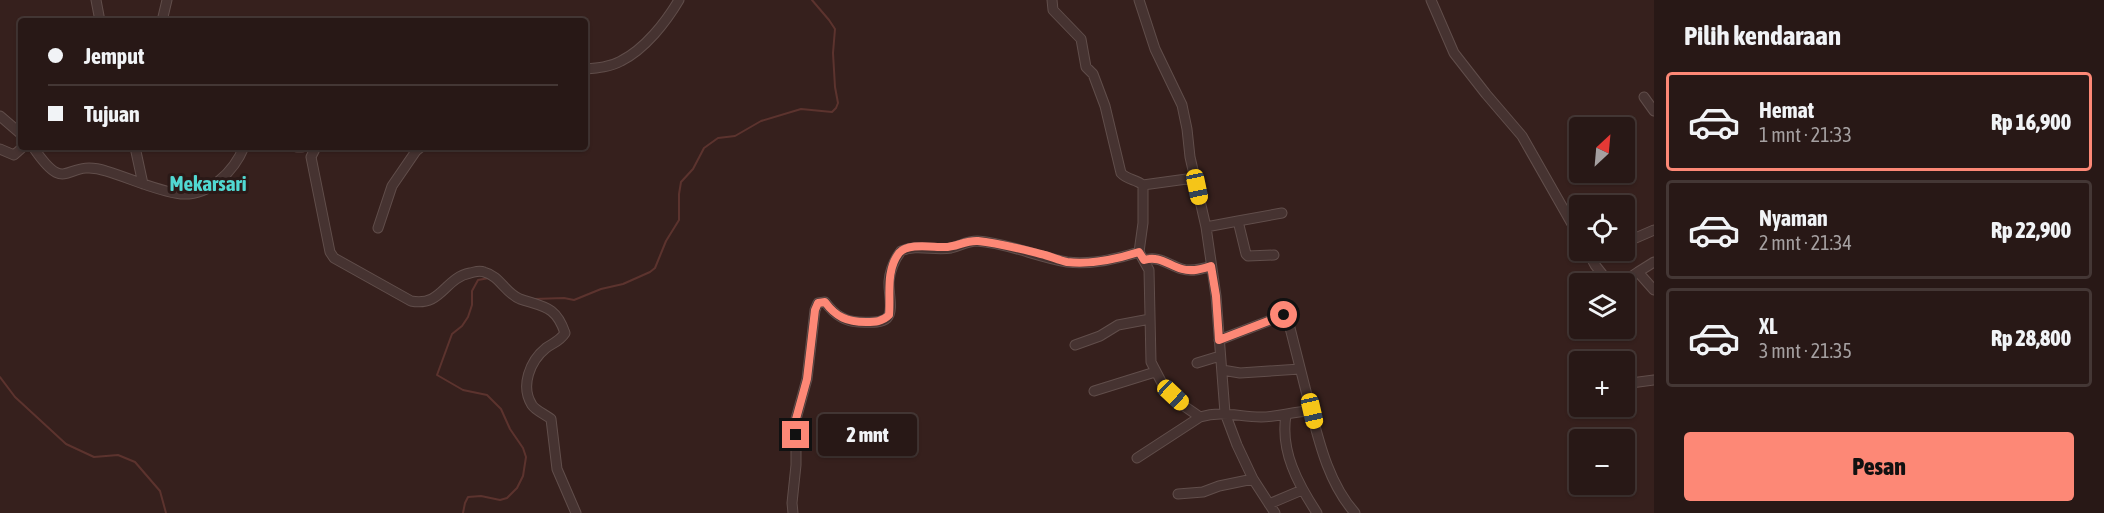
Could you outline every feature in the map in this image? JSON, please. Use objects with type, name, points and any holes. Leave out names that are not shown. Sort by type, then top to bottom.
[{"type":"street","points":[[96,0],[99,18]]},
{"type":"street","points":[[163,18],[167,0]]},
{"type":"street","points":[[588,69],[622,61],[633,53],[653,34],[679,0]]},
{"type":"street","points":[[1052,0],[1053,10],[1081,39],[1086,67],[1093,74],[1105,106],[1121,173],[1124,177],[1139,181],[1143,185],[1142,256],[1149,270],[1150,356],[1155,372],[1163,385],[1200,417]]},
{"type":"street","points":[[1139,0],[1155,49],[1182,105],[1194,178],[1206,227],[1216,296],[1224,412],[1253,479],[1275,513]]},
{"type":"street","points":[[1431,0],[1454,53],[1522,135],[1569,218]]},
{"type":"street","points":[[1644,97],[1654,111]]},
{"type":"street","points":[[0,116],[18,131]]},
{"type":"street","points":[[0,149],[14,155],[20,150]]},
{"type":"street","points":[[35,150],[50,170],[56,174],[62,175],[76,170],[94,168],[181,194],[207,188],[221,180],[231,170],[242,150]]},
{"type":"street","points":[[136,150],[143,184]]},
{"type":"street","points":[[314,150],[311,157],[330,252],[334,258],[411,301],[426,302],[440,294],[458,276],[479,271],[494,276],[512,296],[548,307],[557,318],[565,333],[562,338],[545,349],[530,368],[527,378],[528,395],[532,405],[551,419],[557,469],[576,513]]},
{"type":"street","points":[[378,228],[392,186],[416,150]]},
{"type":"street","points":[[1143,185],[1194,178]]},
{"type":"street","points":[[1206,227],[1282,213]]},
{"type":"street","points":[[1238,221],[1248,256],[1274,255]]},
{"type":"street","points":[[1635,238],[1654,230]]},
{"type":"street","points":[[793,513],[796,419],[807,379],[815,310],[818,303],[825,302],[834,314],[848,321],[885,319],[889,315],[890,274],[900,251],[918,247],[951,248],[964,242],[978,241],[1067,262],[1142,256],[1161,259],[1183,270],[1200,270],[1211,266]]},
{"type":"street","points":[[1635,274],[1654,262]]},
{"type":"street","points":[[1638,272],[1654,290]]},
{"type":"street","points":[[1219,340],[1285,315],[1319,442],[1339,489],[1355,513]]},
{"type":"street","points":[[1075,345],[1100,336],[1118,325],[1150,319]]},
{"type":"street","points":[[1197,363],[1220,356]]},
{"type":"street","points":[[1222,370],[1240,373],[1300,369]]},
{"type":"street","points":[[1095,391],[1155,372]]},
{"type":"street","points":[[1635,382],[1654,380]]},
{"type":"street","points":[[1137,458],[1200,417],[1213,413],[1224,412],[1260,417],[1312,411]]},
{"type":"street","points":[[1286,415],[1284,433],[1287,454],[1302,490],[1317,513]]},
{"type":"street","points":[[1178,494],[1203,492],[1253,479]]},
{"type":"street","points":[[1269,504],[1302,490]]},
{"type":"waterway","points":[[534,299],[574,300],[601,289],[623,284],[650,272],[655,268],[666,241],[679,220],[681,182],[693,169],[704,148],[718,138],[735,136],[761,121],[801,109],[832,112],[836,108],[838,103],[833,53],[835,29],[812,0]]},
{"type":"waterway","points":[[463,513],[468,497],[481,496],[500,500],[507,498],[517,488],[523,476],[526,457],[501,409],[487,395],[463,390],[437,375],[452,334],[468,317],[472,305],[472,291],[478,280],[489,278]]},
{"type":"waterway","points":[[0,377],[15,397],[66,444],[94,457],[118,455],[135,462],[160,491],[166,513]]},
{"type":"district","name":"Mekarsari","points":[[208,184]]},
{"type":"route","points":[[796,435],[796,419],[807,379],[815,310],[818,303],[825,302],[834,314],[848,321],[885,319],[889,315],[890,307],[890,274],[897,255],[905,249],[951,248],[964,242],[978,241],[1067,262],[1119,259],[1139,252],[1144,260],[1152,257],[1161,259],[1183,270],[1200,270],[1211,266],[1219,340],[1284,315]]}]
